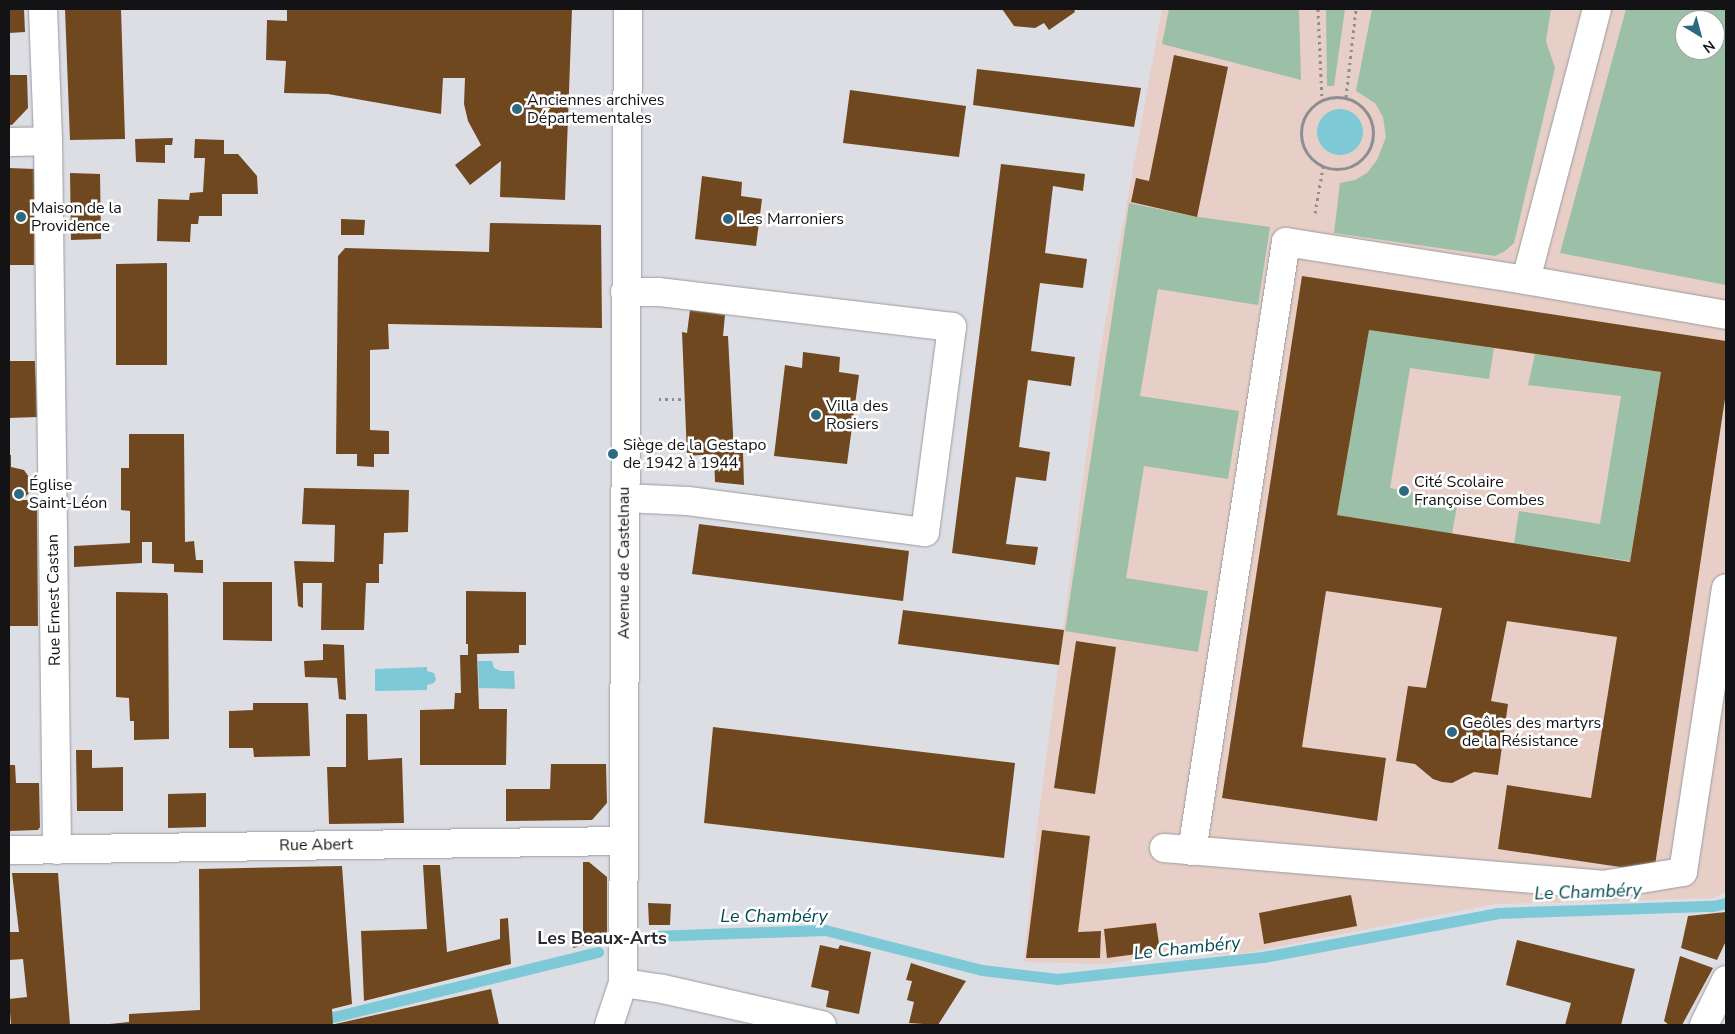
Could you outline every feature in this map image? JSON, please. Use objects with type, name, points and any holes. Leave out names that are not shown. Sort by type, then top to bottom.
[{"type":"street","name":"Rue Ernest Castan","points":[[43,9],[48,141],[57,850]]},
{"type":"street","name":"Avenue de Castelnau","points":[[609,1025],[623,984],[625,292],[628,9]]},
{"type":"street","points":[[1526,280],[1597,9]]},
{"type":"street","points":[[9,142],[48,141]]},
{"type":"street","points":[[1192,851],[1286,242],[1526,280],[1726,315]]},
{"type":"street","points":[[624,498],[688,501],[925,532],[952,327],[658,292],[625,292]]},
{"type":"street","points":[[1164,848],[1602,885],[1683,872],[1726,588]]},
{"type":"street","name":"Rue Abert","points":[[9,850],[623,841]]},
{"type":"street","points":[[1704,1025],[1726,980]]},
{"type":"street","points":[[623,984],[663,989],[822,1025]]},
{"type":"path","points":[[1318,9],[1322,99]]},
{"type":"path","points":[[1346,97],[1356,9]]},
{"type":"path","points":[[1346,97],[1357,102],[1370,115],[1374,132],[1372,144],[1367,155],[1358,163],[1347,168],[1334,169],[1323,167],[1305,150],[1301,133],[1305,116],[1312,106],[1322,99],[1346,97]]},
{"type":"path","points":[[1310,246],[1323,167]]},
{"type":"path","points":[[659,399],[684,399]]},
{"type":"shaded area","name":"Cité Scolaire Françoise Combes","points":[[1162,9],[1726,9],[1726,892],[1713,898],[1495,904],[1240,954],[1161,955],[1106,964],[1024,962],[1037,828],[1100,352]]},
{"type":"green space","points":[[1169,9],[1299,9],[1301,80],[1162,44]]},
{"type":"green space","points":[[1326,9],[1345,9],[1334,86],[1327,86]]},
{"type":"green space","points":[[1372,9],[1551,9],[1546,41],[1555,68],[1514,243],[1505,251],[1495,256],[1334,233],[1340,183],[1355,180],[1367,173],[1377,160],[1386,137],[1383,117],[1375,103],[1356,91]]},
{"type":"green space","points":[[1626,9],[1726,9],[1726,285],[1560,253]]},
{"type":"green space","points":[[1129,203],[1192,216],[1270,227],[1258,305],[1158,289],[1140,396],[1239,411],[1228,479],[1144,466],[1126,578],[1208,591],[1198,652],[1065,631]]},
{"type":"green space","points":[[1369,330],[1494,348],[1489,379],[1410,368],[1390,488],[1458,500],[1452,534],[1337,515]]},
{"type":"green space","points":[[1535,354],[1661,372],[1630,561],[1514,544],[1519,511],[1600,524],[1621,396],[1528,385]]},
{"type":"water","points":[[1340,109],[1353,113],[1359,119],[1363,132],[1359,145],[1353,151],[1340,155],[1327,151],[1321,145],[1317,132],[1321,119],[1327,113]]},
{"type":"water","points":[[478,661],[492,661],[494,668],[501,671],[514,671],[515,689],[479,688]]},
{"type":"water","points":[[427,667],[427,671],[434,673],[436,679],[434,683],[427,685],[427,690],[375,691],[375,669]]},
{"type":"building","points":[[9,9],[24,9],[25,32],[9,33]]},
{"type":"building","points":[[65,9],[121,9],[125,139],[70,140]]},
{"type":"building","name":"Anciennes archives Départementales","points":[[287,9],[572,9],[565,200],[500,197],[501,161],[470,185],[455,165],[481,145],[468,121],[464,104],[465,78],[443,78],[441,114],[328,94],[284,93],[286,61],[266,60],[267,20],[287,21]]},
{"type":"building","points":[[1002,9],[1074,9],[1075,12],[1049,30],[1044,23],[1035,28],[1014,26]]},
{"type":"building","points":[[1174,55],[1228,67],[1197,217],[1131,202],[1136,178],[1149,181]]},
{"type":"building","points":[[977,69],[1141,88],[1134,127],[973,105]]},
{"type":"building","points":[[9,75],[27,75],[28,108],[12,125],[9,125]]},
{"type":"building","points":[[850,90],[966,106],[959,157],[843,143]]},
{"type":"building","points":[[173,138],[172,145],[165,145],[165,163],[136,162],[135,139]]},
{"type":"building","points":[[195,139],[224,140],[224,154],[238,154],[257,176],[258,194],[222,194],[222,216],[199,216],[198,224],[191,224],[190,242],[157,241],[158,199],[189,200],[190,193],[203,192],[205,158],[194,158]]},
{"type":"building","points":[[1001,164],[1085,174],[1083,191],[1053,186],[1045,253],[1087,259],[1083,288],[1040,283],[1031,351],[1075,357],[1071,386],[1028,380],[1019,447],[1050,452],[1046,481],[1016,477],[1006,544],[1038,547],[1035,565],[952,553]]},
{"type":"building","name":"Maison de la Providence","points":[[9,168],[34,169],[34,265],[9,265]]},
{"type":"building","points":[[70,173],[100,174],[101,239],[71,240]]},
{"type":"building","name":"Les Marroniers","points":[[702,176],[742,182],[741,196],[762,199],[756,246],[695,239]]},
{"type":"building","points":[[341,219],[365,220],[364,235],[341,235]]},
{"type":"building","points":[[490,223],[601,225],[602,328],[388,324],[389,349],[370,350],[370,430],[389,431],[389,454],[374,454],[374,467],[357,466],[357,454],[336,454],[338,256],[345,248],[489,252]]},
{"type":"building","points":[[167,263],[167,365],[116,365],[116,264]]},
{"type":"building","points":[[1302,276],[1726,341],[1726,392],[1654,872],[1498,849],[1507,785],[1591,798],[1617,637],[1507,621],[1491,701],[1508,704],[1498,775],[1474,772],[1452,783],[1442,782],[1433,779],[1415,764],[1396,761],[1408,686],[1426,688],[1442,608],[1326,591],[1302,747],[1386,758],[1377,821],[1222,798]],"holes":[[[1369,330],[1661,372],[1630,562],[1337,515]]]},
{"type":"building","points":[[690,310],[725,315],[723,336],[728,336],[734,453],[743,453],[744,485],[715,482],[714,454],[687,456],[682,332],[687,333]]},
{"type":"building","name":"Villa des Rosiers","points":[[803,352],[840,357],[839,372],[859,375],[847,464],[774,456],[785,365],[802,368]]},
{"type":"building","points":[[9,361],[35,361],[37,417],[9,418]]},
{"type":"building","points":[[129,434],[184,434],[185,542],[194,541],[196,560],[203,560],[203,573],[174,572],[174,564],[152,563],[152,542],[142,542],[142,563],[74,567],[74,546],[130,543],[130,511],[121,510],[121,468],[129,468]]},
{"type":"building","points":[[9,455],[11,455],[11,467],[24,470],[31,480],[31,491],[22,500],[37,500],[38,626],[9,626]]},
{"type":"building","points":[[304,488],[409,490],[408,532],[384,533],[383,564],[379,564],[379,583],[366,583],[364,630],[321,630],[322,583],[303,583],[303,608],[298,606],[294,561],[334,562],[335,525],[302,524]]},
{"type":"building","points":[[699,524],[909,551],[903,601],[692,574]]},
{"type":"building","points":[[223,582],[272,582],[272,641],[223,640]]},
{"type":"building","points":[[466,591],[526,592],[526,645],[519,645],[519,653],[477,654],[479,709],[507,709],[506,765],[420,765],[420,710],[454,709],[455,693],[461,693],[460,655],[468,655],[468,644],[466,644]]},
{"type":"building","points":[[116,592],[167,593],[169,739],[134,740],[134,721],[130,721],[129,698],[116,697]]},
{"type":"building","points":[[903,610],[1064,630],[1059,665],[898,644]]},
{"type":"building","points":[[1076,641],[1116,647],[1095,794],[1054,788]]},
{"type":"building","points":[[323,644],[344,645],[346,700],[339,699],[337,678],[305,677],[304,661],[323,660]]},
{"type":"building","points":[[253,703],[308,703],[310,756],[254,757],[253,748],[229,748],[229,711],[253,710]]},
{"type":"building","points":[[346,714],[367,714],[368,760],[402,758],[404,823],[329,824],[327,767],[346,767]]},
{"type":"building","points":[[713,727],[1015,763],[1004,858],[704,823]]},
{"type":"building","points":[[76,750],[92,750],[92,768],[123,767],[123,811],[77,811]]},
{"type":"building","points":[[551,764],[606,764],[607,803],[592,820],[506,821],[506,789],[550,789]]},
{"type":"building","points":[[9,765],[15,765],[16,783],[39,783],[40,827],[38,830],[9,831]]},
{"type":"building","points":[[206,793],[206,827],[168,828],[168,794]]},
{"type":"building","points":[[1042,830],[1090,836],[1078,932],[1101,931],[1100,958],[1026,958]]},
{"type":"building","points":[[583,862],[589,862],[607,877],[607,939],[573,948],[573,934],[583,934]]},
{"type":"building","points":[[423,865],[440,865],[447,952],[500,939],[500,919],[508,918],[511,964],[364,1001],[361,931],[427,929]]},
{"type":"building","points":[[342,866],[352,1004],[332,1009],[333,1025],[100,1025],[129,1022],[129,1014],[200,1010],[199,869]]},
{"type":"building","points":[[12,873],[58,873],[70,1025],[11,1025],[9,999],[27,997],[23,959],[9,960],[9,932],[19,932]]},
{"type":"building","points":[[1351,895],[1357,926],[1264,944],[1259,913]]},
{"type":"building","points":[[648,903],[671,904],[670,925],[649,925]]},
{"type":"building","points":[[1726,912],[1726,941],[1717,960],[1681,948],[1688,916]]},
{"type":"building","points":[[1156,923],[1160,951],[1107,958],[1104,929]]},
{"type":"building","points":[[1517,940],[1635,969],[1621,1025],[1565,1025],[1571,1003],[1506,985]]},
{"type":"building","points":[[820,945],[838,949],[840,945],[871,952],[859,1014],[826,1007],[829,991],[811,987]]},
{"type":"building","points":[[1680,956],[1713,968],[1682,1025],[1669,1025],[1664,1021]]},
{"type":"building","points":[[911,963],[966,981],[938,1025],[909,1023],[914,1002],[907,1000],[912,981],[906,980]]},
{"type":"building","points":[[491,989],[499,1025],[335,1025],[335,1024]]},
{"type":"waterway","name":"Le Chambéry","points":[[652,936],[825,930],[982,970],[1057,979],[1263,957],[1497,913],[1713,906],[1726,903]]},
{"type":"waterway","points":[[333,1017],[598,952]]},
{"type":"place","name":"Anciennes archives Départementales","points":[[517,109]]},
{"type":"place","name":"Maison de la Providence","points":[[21,217]]},
{"type":"place","name":"Les Marroniers","points":[[728,219]]},
{"type":"place","name":"Villa des Rosiers","points":[[816,415]]},
{"type":"place","name":"Siège de la Gestapo de 1942 à 1944","points":[[613,454]]},
{"type":"place","name":"Cité Scolaire Françoise Combes","points":[[1404,491]]},
{"type":"place","name":"Église Saint-Léon","points":[[19,494]]},
{"type":"place","name":"Geôles des martyrs de la Résistance","points":[[1452,732]]},
{"type":"district","name":"Les Beaux-Arts","points":[[602,938]]}]
